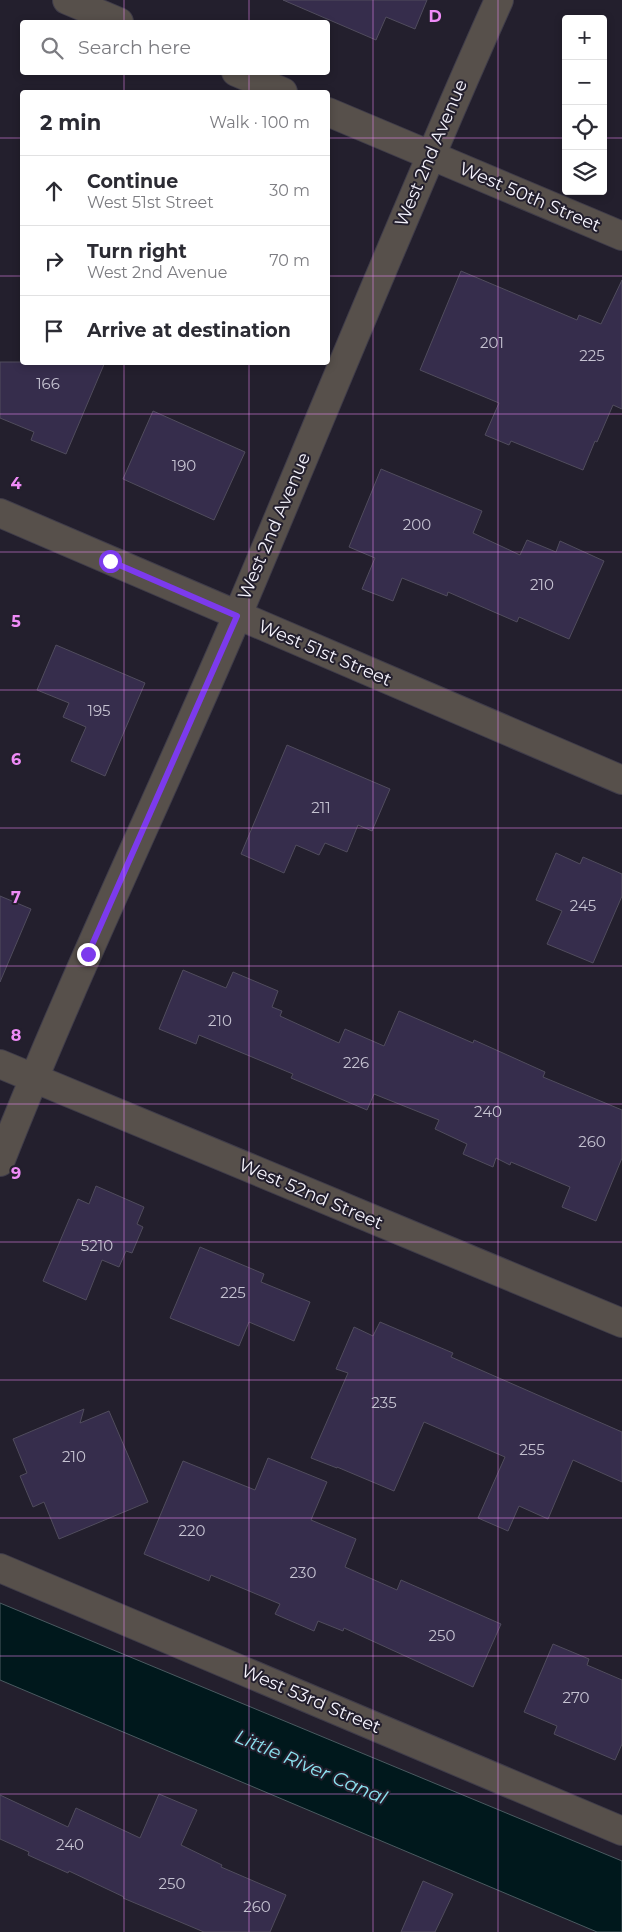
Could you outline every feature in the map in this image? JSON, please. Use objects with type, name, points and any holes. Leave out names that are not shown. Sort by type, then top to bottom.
[{"type":"street","points":[[67,0],[115,20]]},
{"type":"street","name":"West 2nd Avenue","points":[[0,1162],[33,1078],[237,616],[429,155],[498,0]]},
{"type":"street","points":[[243,75],[278,90]]},
{"type":"street","name":"West 50th Street","points":[[330,113],[622,236]]},
{"type":"street","name":"West 51st Street","points":[[0,514],[622,780]]},
{"type":"street","name":"West 52nd Street","points":[[0,1064],[622,1323]]},
{"type":"street","name":"West 53rd Street","points":[[0,1568],[622,1831]]},
{"type":"water","name":"Little River Canal","points":[[0,1603],[622,1861],[622,1932],[597,1932],[0,1680]]},
{"type":"building","points":[[283,0],[427,0],[415,29],[386,17],[376,40]]},
{"type":"building","points":[[461,271],[577,320],[579,315],[601,324],[622,280],[622,409],[613,405],[583,470],[511,441],[509,445],[485,435],[499,403],[420,370]]},
{"type":"building","points":[[0,362],[20,362],[20,365],[104,365],[66,454],[31,440],[34,432],[0,418]]},
{"type":"building","points":[[153,411],[245,452],[214,520],[123,479]]},
{"type":"building","points":[[381,469],[482,511],[473,533],[520,555],[527,540],[556,552],[560,541],[604,561],[569,639],[519,617],[517,622],[448,592],[447,596],[402,578],[393,601],[362,589],[375,558],[349,547]]},
{"type":"building","points":[[56,645],[145,683],[105,776],[71,761],[86,727],[63,717],[69,703],[37,690]]},
{"type":"building","points":[[287,745],[390,789],[372,831],[358,825],[347,852],[325,843],[319,855],[296,845],[284,873],[241,854]]},
{"type":"building","points":[[556,853],[580,864],[583,857],[622,874],[622,896],[593,963],[547,944],[562,911],[536,900]]},
{"type":"building","points":[[0,896],[31,909],[0,982]]},
{"type":"building","points":[[183,970],[226,988],[233,972],[278,991],[272,1007],[282,1011],[280,1016],[339,1043],[345,1029],[384,1046],[399,1011],[473,1043],[474,1040],[545,1072],[543,1077],[622,1110],[622,1158],[596,1221],[562,1207],[570,1187],[511,1162],[510,1165],[496,1158],[493,1167],[463,1154],[467,1144],[435,1129],[439,1120],[374,1094],[367,1110],[291,1078],[293,1074],[199,1035],[196,1044],[159,1029]]},
{"type":"building","points":[[96,1186],[144,1207],[137,1224],[143,1227],[132,1253],[126,1251],[119,1267],[102,1260],[86,1300],[43,1281],[78,1199],[89,1204]]},
{"type":"building","points":[[200,1247],[264,1274],[261,1282],[310,1302],[294,1341],[249,1322],[239,1346],[170,1318]]},
{"type":"building","points":[[380,1322],[453,1353],[451,1357],[622,1432],[622,1482],[573,1460],[548,1519],[519,1506],[508,1531],[478,1518],[505,1457],[424,1422],[394,1491],[311,1458],[348,1373],[336,1369],[354,1327],[373,1336]]},
{"type":"building","points":[[84,1409],[80,1423],[109,1411],[148,1502],[59,1539],[44,1502],[33,1507],[20,1476],[27,1473],[13,1439]]},
{"type":"building","points":[[268,1458],[327,1482],[311,1520],[356,1539],[345,1567],[397,1590],[401,1580],[501,1624],[473,1687],[344,1628],[343,1631],[318,1621],[314,1631],[275,1614],[280,1604],[211,1575],[209,1581],[144,1554],[183,1461],[255,1490]]},
{"type":"building","points":[[553,1644],[589,1659],[587,1665],[622,1680],[622,1744],[615,1760],[554,1734],[557,1726],[524,1712]]},
{"type":"building","points":[[159,1794],[197,1810],[181,1845],[222,1865],[221,1867],[286,1895],[270,1932],[204,1932],[123,1898],[69,1871],[68,1873],[28,1855],[29,1852],[0,1839],[0,1795],[68,1827],[76,1808],[140,1838]]},
{"type":"building","points":[[423,1881],[453,1894],[435,1932],[401,1932]]},
{"type":"route","points":[[88,954],[237,616],[110,561]]}]
